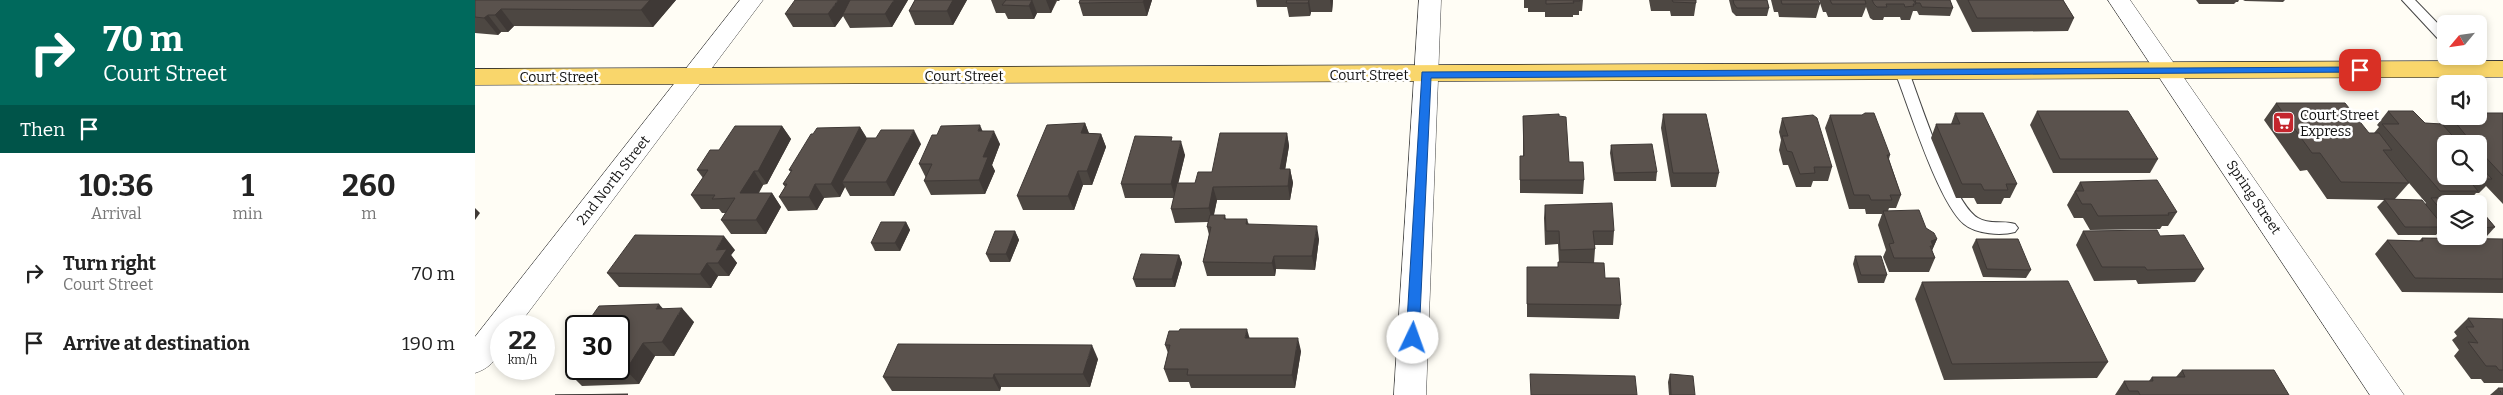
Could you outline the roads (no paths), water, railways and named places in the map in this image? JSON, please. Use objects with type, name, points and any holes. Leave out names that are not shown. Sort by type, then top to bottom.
[{"type":"main road","name":"Court Street","points":[[475,77],[1902,72],[2167,70],[2437,64]]},
{"type":"main road","name":"Court Street","points":[[2479,65],[2503,70]]},
{"type":"street","name":"2nd North Street","points":[[475,360],[751,0]]},
{"type":"street","points":[[1410,395],[1430,0]]},
{"type":"street","name":"Spring Street","points":[[2119,0],[2388,395]]},
{"type":"lane","points":[[2407,0],[2437,30]]},
{"type":"lane","points":[[1902,72],[1944,177],[1960,210],[1970,220],[1987,228],[2010,228]]},
{"type":"place","name":"Court Street Express","points":[[2284,123]]}]
